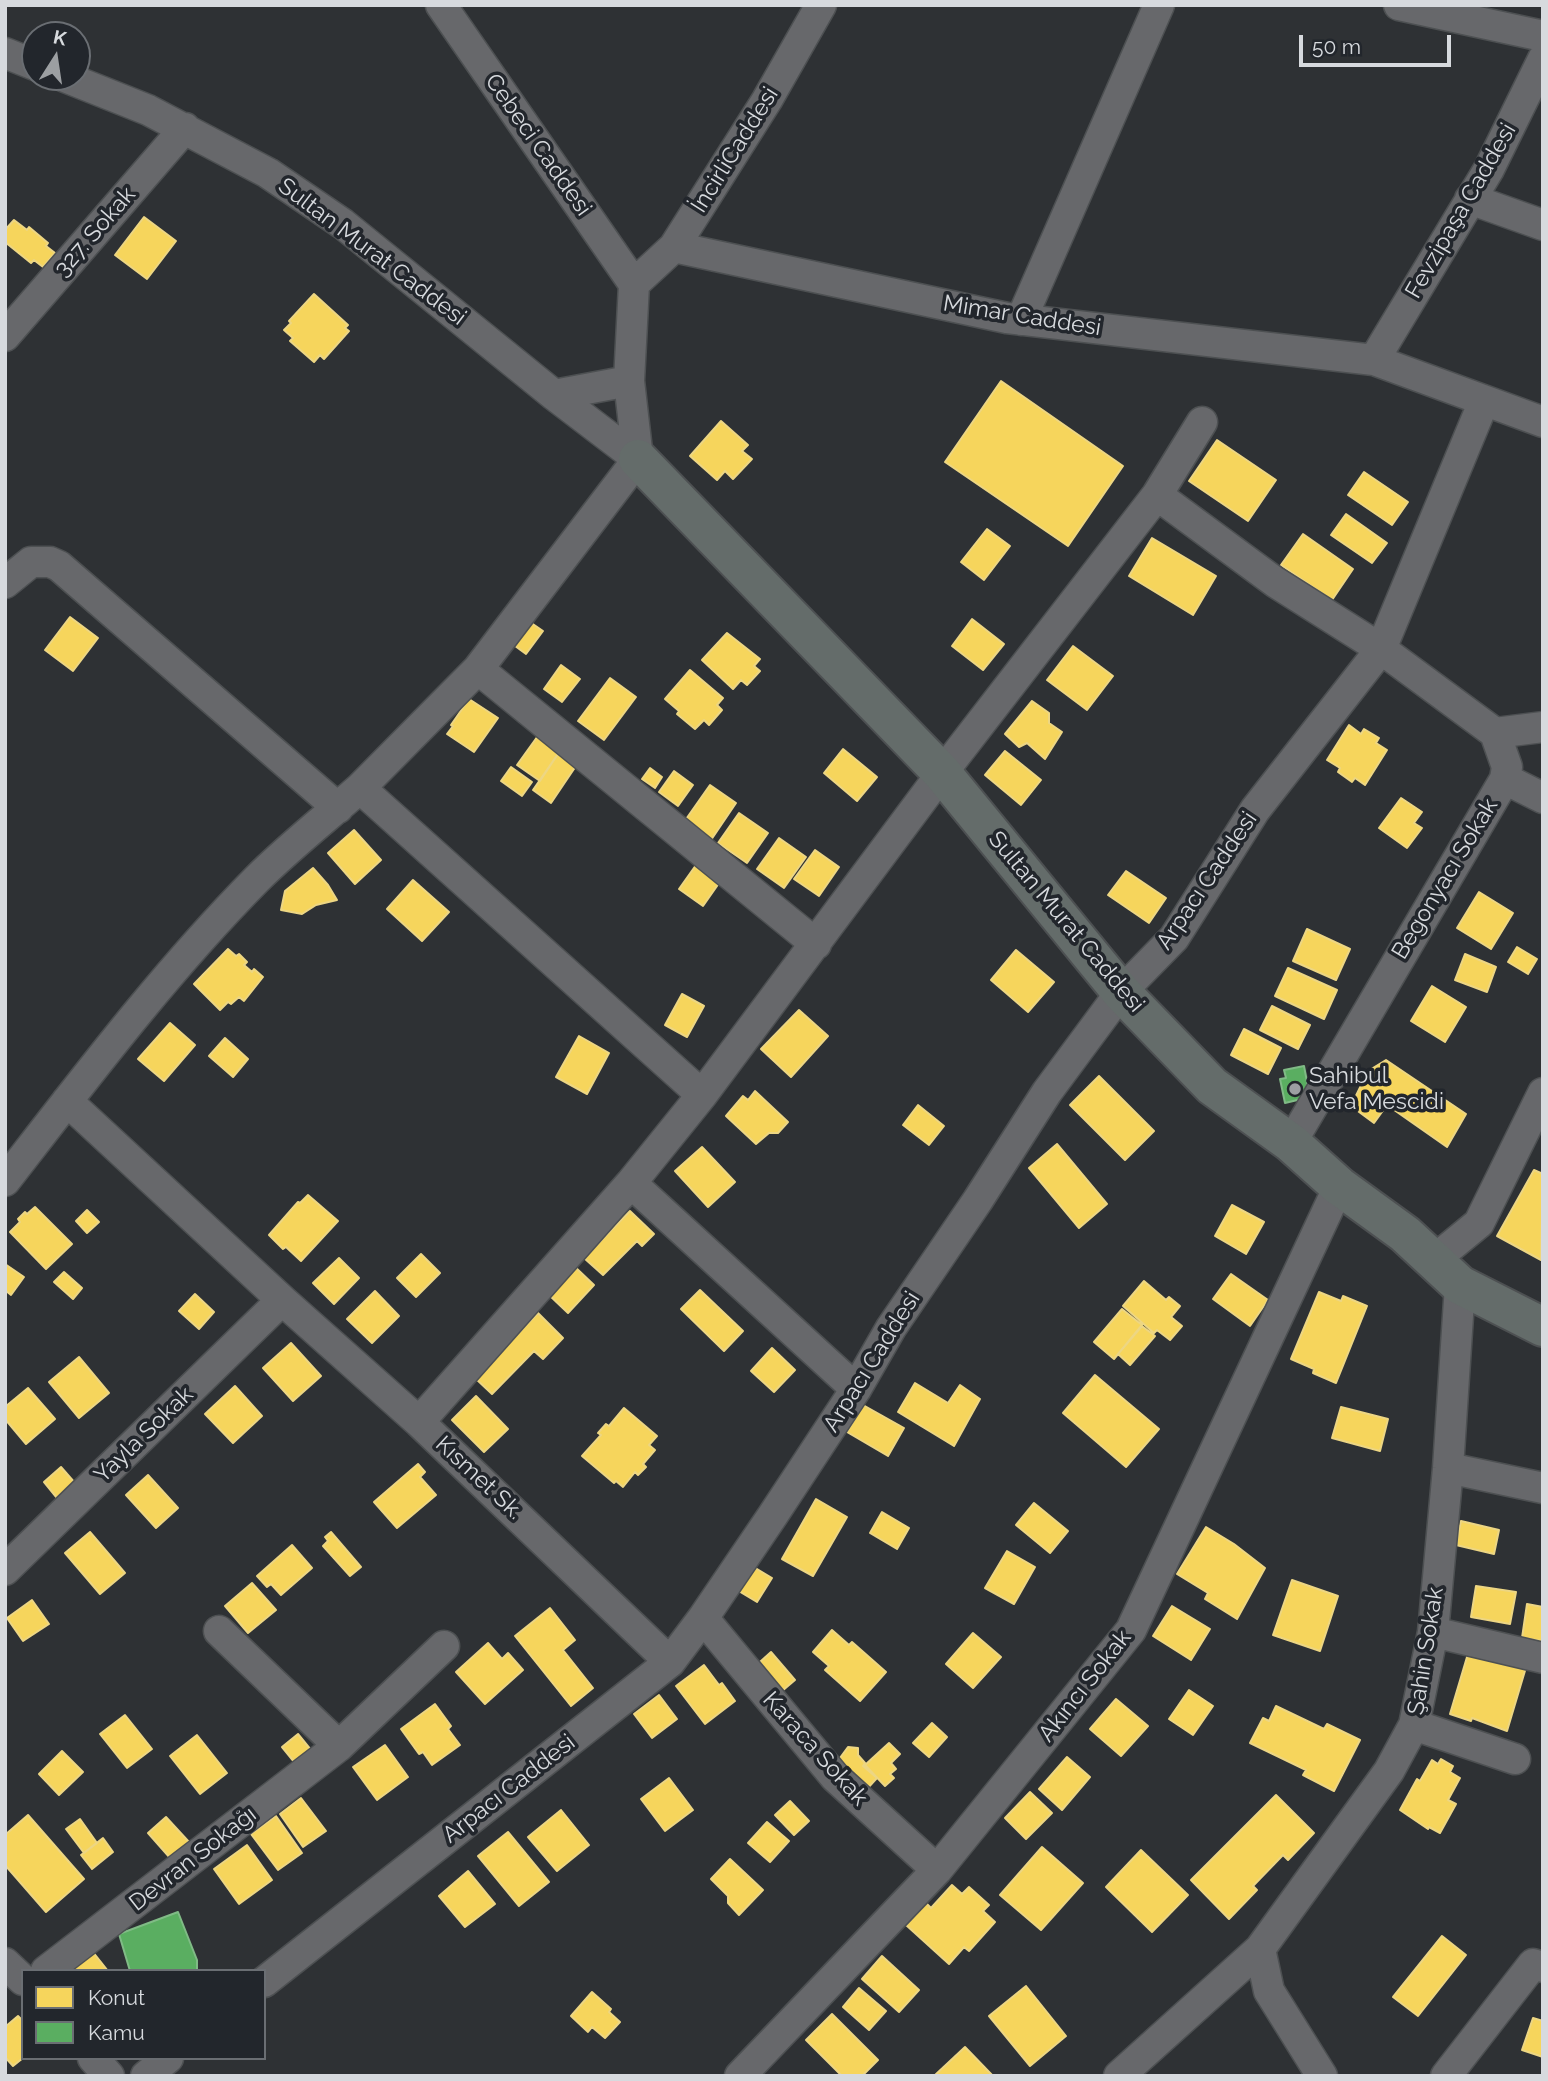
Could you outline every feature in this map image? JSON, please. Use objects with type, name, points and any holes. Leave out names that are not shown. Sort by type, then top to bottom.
[{"type":"main road","name":"Sultan Murat Caddesi","points":[[638,459],[942,773],[1121,992],[1212,1086],[1291,1143],[1339,1186],[1405,1234],[1447,1273],[1543,1327]]},
{"type":"street","name":"Cebeci Caddesi","points":[[441,5],[635,284]]},
{"type":"street","name":"İncirliCaddesi","points":[[635,284],[674,247],[767,100],[821,5]]},
{"type":"street","points":[[1021,320],[1159,5]]},
{"type":"street","points":[[1399,5],[1543,36]]},
{"type":"street","name":"Fevzipaşa Caddesi","points":[[1374,360],[1489,170],[1543,59]]},
{"type":"street","name":"Sultan Murat Caddesi","points":[[91,87],[186,128],[268,173],[343,224],[554,395],[638,459]]},
{"type":"street","name":"327. Sokak","points":[[5,336],[186,128]]},
{"type":"street","points":[[1470,198],[1543,225]]},
{"type":"street","name":"Mimar Caddesi","points":[[674,247],[1021,320],[1374,360],[1484,401]]},
{"type":"street","points":[[5,1181],[178,966],[257,878],[360,788],[478,669],[638,459],[629,381],[635,284]]},
{"type":"street","points":[[554,395],[629,381]]},
{"type":"street","points":[[1484,401],[1543,422]]},
{"type":"street","name":"Arpacı Caddesi","points":[[266,1980],[670,1662],[703,1618],[856,1390],[891,1328],[1048,1092],[1121,992],[1174,938],[1255,810],[1381,649],[1484,401]]},
{"type":"street","points":[[419,1422],[631,1183],[702,1096],[942,773],[1157,495],[1202,422]]},
{"type":"street","points":[[1157,495],[1275,582],[1381,649],[1495,733],[1543,727]]},
{"type":"street","points":[[5,583],[31,562],[50,562],[59,566],[338,808]]},
{"type":"street","points":[[478,669],[816,944]]},
{"type":"street","name":"Begonyacı Sokak","points":[[1291,1143],[1504,779],[1507,767],[1495,733]]},
{"type":"street","points":[[1504,779],[1543,798]]},
{"type":"street","points":[[360,788],[702,1096]]},
{"type":"street","points":[[1447,1273],[1479,1223],[1543,1093]]},
{"type":"street","name":"Kısmet Sk.","points":[[68,1101],[282,1300],[419,1422],[670,1662]]},
{"type":"street","points":[[631,1183],[856,1390]]},
{"type":"street","name":"Akıncı Sokak","points":[[740,2076],[937,1870],[1131,1630],[1339,1186]]},
{"type":"street","name":"Şahin Sokak","points":[[1119,2076],[1260,1949],[1389,1771],[1414,1725],[1433,1632],[1448,1468],[1447,1273]]},
{"type":"street","name":"Yayla Sokak","points":[[5,1570],[282,1300]]},
{"type":"street","points":[[1448,1468],[1543,1488]]},
{"type":"street","name":"Karaca Sokak","points":[[703,1618],[835,1777],[937,1870]]},
{"type":"street","points":[[219,1632],[339,1746]]},
{"type":"street","points":[[1433,1632],[1543,1658]]},
{"type":"street","name":"Devran Sokağı","points":[[49,1969],[339,1746],[444,1646]]},
{"type":"street","points":[[1414,1725],[1516,1759]]},
{"type":"street","points":[[1260,1949],[1269,1991],[1322,2076]]},
{"type":"street","points":[[5,1963],[21,1978]]},
{"type":"street","points":[[1446,2076],[1538,1966]]},
{"type":"street","points":[[95,2060],[108,2076]]},
{"type":"street","points":[[146,2076],[166,2060]]},
{"type":"building: Konut","points":[[144,217],[176,241],[147,279],[115,255]]},
{"type":"building: Konut","points":[[14,220],[27,230],[29,227],[48,243],[46,246],[55,253],[43,267],[34,260],[31,263],[5,242],[5,230]]},
{"type":"building: Konut","points":[[314,294],[348,325],[345,328],[349,331],[324,359],[320,355],[314,362],[290,341],[293,338],[284,330]]},
{"type":"building: Konut","points":[[1001,381],[1123,466],[1068,546],[945,462]]},
{"type":"building: Konut","points":[[721,421],[748,445],[742,451],[752,459],[733,479],[725,471],[717,480],[690,456]]},
{"type":"building: Konut","points":[[1217,440],[1276,480],[1248,521],[1189,481]]},
{"type":"building: Konut","points":[[1364,472],[1408,502],[1392,525],[1348,495]]},
{"type":"building: Konut","points":[[1346,514],[1387,543],[1372,563],[1331,535]]},
{"type":"building: Konut","points":[[987,529],[1010,546],[984,580],[961,562]]},
{"type":"building: Konut","points":[[1303,534],[1353,569],[1332,600],[1281,565]]},
{"type":"building: Konut","points":[[1152,538],[1216,576],[1193,615],[1129,576]]},
{"type":"building: Konut","points":[[70,617],[98,638],[73,671],[45,650]]},
{"type":"building: Konut","points":[[972,619],[1004,644],[983,670],[952,646]]},
{"type":"building: Konut","points":[[527,620],[543,631],[526,654],[511,643]]},
{"type":"building: Konut","points":[[727,633],[760,659],[754,666],[760,671],[747,685],[741,680],[733,689],[702,660]]},
{"type":"building: Konut","points":[[1073,646],[1113,676],[1087,710],[1047,680]]},
{"type":"building: Konut","points":[[561,665],[580,679],[562,702],[544,689]]},
{"type":"building: Konut","points":[[690,670],[723,698],[717,705],[722,710],[709,725],[704,720],[695,729],[677,714],[679,711],[665,699]]},
{"type":"building: Konut","points":[[610,678],[636,697],[604,740],[578,721]]},
{"type":"building: Konut","points":[[469,699],[498,718],[474,752],[447,734]]},
{"type":"building: Konut","points":[[1032,701],[1049,713],[1049,723],[1062,732],[1045,759],[1027,743],[1019,747],[1005,734]]},
{"type":"building: Konut","points":[[1349,725],[1361,734],[1364,729],[1379,738],[1376,743],[1387,750],[1365,785],[1355,778],[1352,782],[1338,772],[1340,768],[1327,760]]},
{"type":"building: Konut","points":[[540,733],[562,748],[540,781],[517,765]]},
{"type":"building: Konut","points":[[562,748],[580,760],[551,803],[533,790]]},
{"type":"building: Konut","points":[[843,749],[877,777],[857,801],[824,773]]},
{"type":"building: Konut","points":[[1005,751],[1041,780],[1021,805],[985,775]]},
{"type":"building: Konut","points":[[511,767],[532,782],[522,796],[501,781]]},
{"type":"building: Konut","points":[[650,768],[662,777],[655,788],[642,779]]},
{"type":"building: Konut","points":[[674,771],[693,785],[678,806],[659,792]]},
{"type":"building: Konut","points":[[710,785],[736,803],[711,840],[684,822]]},
{"type":"building: Konut","points":[[1401,798],[1422,812],[1414,823],[1422,828],[1407,848],[1379,828]]},
{"type":"building: Konut","points":[[739,813],[768,833],[747,863],[718,843]]},
{"type":"building: Konut","points":[[354,830],[381,860],[355,884],[328,853]]},
{"type":"building: Konut","points":[[779,838],[806,857],[784,888],[757,869]]},
{"type":"building: Konut","points":[[815,850],[839,867],[819,896],[794,879]]},
{"type":"building: Konut","points":[[701,858],[724,876],[703,906],[679,889]]},
{"type":"building: Konut","points":[[313,868],[337,900],[316,905],[302,914],[281,910],[285,891]]},
{"type":"building: Konut","points":[[1126,871],[1166,898],[1149,923],[1108,895]]},
{"type":"building: Konut","points":[[413,880],[449,912],[422,941],[387,909]]},
{"type":"building: Konut","points":[[1479,892],[1513,913],[1491,949],[1457,928]]},
{"type":"building: Konut","points":[[1307,929],[1350,949],[1336,980],[1293,961]]},
{"type":"building: Konut","points":[[1517,947],[1537,959],[1528,974],[1508,962]]},
{"type":"building: Konut","points":[[228,949],[236,956],[239,954],[247,962],[244,965],[252,972],[254,969],[263,977],[244,1001],[239,997],[220,1010],[194,984]]},
{"type":"building: Konut","points":[[1016,950],[1054,982],[1028,1012],[991,980]]},
{"type":"building: Konut","points":[[1465,954],[1496,967],[1487,992],[1455,980]]},
{"type":"building: Konut","points":[[1288,968],[1337,990],[1324,1019],[1275,996]]},
{"type":"building: Konut","points":[[1432,986],[1466,1007],[1445,1042],[1411,1021]]},
{"type":"building: Konut","points":[[682,994],[704,1006],[687,1037],[665,1025]]},
{"type":"building: Konut","points":[[1272,1006],[1310,1025],[1298,1049],[1260,1030]]},
{"type":"building: Konut","points":[[799,1010],[828,1036],[791,1077],[761,1049]]},
{"type":"building: Konut","points":[[170,1023],[195,1045],[164,1081],[138,1059]]},
{"type":"building: Konut","points":[[1244,1029],[1281,1048],[1268,1074],[1231,1055]]},
{"type":"building: Konut","points":[[579,1036],[609,1053],[587,1094],[556,1077]]},
{"type":"building: Konut","points":[[225,1038],[248,1059],[233,1077],[209,1056]]},
{"type":"building: Konut","points":[[1386,1060],[1466,1114],[1447,1147],[1387,1105],[1374,1123],[1351,1106],[1368,1071]]},
{"type":"building: Konut","points":[[1099,1076],[1154,1131],[1125,1160],[1070,1105]]},
{"type":"building: Konut","points":[[755,1091],[788,1122],[778,1133],[769,1133],[756,1144],[726,1116],[743,1096],[748,1100]]},
{"type":"building: Konut","points":[[918,1105],[944,1126],[929,1145],[903,1125]]},
{"type":"building: Konut","points":[[1057,1144],[1107,1204],[1079,1228],[1029,1168]]},
{"type":"building: Konut","points":[[702,1147],[735,1182],[708,1207],[675,1171]]},
{"type":"building: Konut","points":[[1534,1170],[1543,1174],[1541,1260],[1497,1236]]},
{"type":"building: Konut","points":[[308,1195],[338,1221],[301,1261],[269,1235],[298,1202]]},
{"type":"building: Konut","points":[[1232,1205],[1264,1222],[1246,1254],[1215,1236]]},
{"type":"building: Konut","points":[[35,1207],[72,1244],[46,1269],[10,1232],[25,1212],[27,1214]]},
{"type":"building: Konut","points":[[87,1210],[99,1222],[87,1233],[76,1221]]},
{"type":"building: Konut","points":[[630,1211],[654,1234],[642,1246],[637,1241],[603,1275],[584,1258]]},
{"type":"building: Konut","points":[[421,1254],[440,1273],[416,1297],[397,1278]]},
{"type":"building: Konut","points":[[339,1258],[359,1278],[334,1304],[313,1283]]},
{"type":"building: Konut","points":[[5,1264],[24,1277],[11,1295],[5,1290]]},
{"type":"building: Konut","points":[[574,1266],[594,1285],[568,1313],[548,1294]]},
{"type":"building: Konut","points":[[64,1272],[82,1288],[73,1299],[54,1282]]},
{"type":"building: Konut","points":[[1231,1274],[1268,1300],[1250,1326],[1213,1299]]},
{"type":"building: Konut","points":[[1144,1281],[1166,1300],[1169,1297],[1180,1306],[1171,1317],[1182,1326],[1170,1340],[1157,1330],[1154,1333],[1123,1306]]},
{"type":"building: Konut","points":[[700,1290],[743,1331],[724,1351],[681,1309]]},
{"type":"building: Konut","points":[[375,1291],[399,1316],[372,1343],[347,1319]]},
{"type":"building: Konut","points":[[1319,1292],[1341,1301],[1343,1296],[1367,1306],[1336,1383],[1291,1359]]},
{"type":"building: Konut","points":[[195,1294],[214,1312],[199,1329],[179,1311]]},
{"type":"building: Konut","points":[[1122,1309],[1142,1325],[1114,1359],[1094,1342]]},
{"type":"building: Konut","points":[[538,1313],[563,1338],[543,1359],[534,1351],[492,1394],[475,1378]]},
{"type":"building: Konut","points":[[1142,1326],[1155,1336],[1130,1365],[1118,1354]]},
{"type":"building: Konut","points":[[291,1343],[321,1376],[293,1401],[263,1368]]},
{"type":"building: Konut","points":[[772,1348],[795,1370],[774,1392],[751,1371]]},
{"type":"building: Konut","points":[[79,1357],[109,1393],[79,1418],[49,1382]]},
{"type":"building: Konut","points":[[1095,1375],[1159,1429],[1126,1467],[1063,1413]]},
{"type":"building: Konut","points":[[915,1383],[948,1403],[960,1385],[980,1399],[954,1446],[898,1412]]},
{"type":"building: Konut","points":[[235,1386],[262,1416],[233,1443],[205,1414]]},
{"type":"building: Konut","points":[[28,1388],[55,1419],[26,1444],[5,1419],[5,1407]]},
{"type":"building: Konut","points":[[476,1396],[508,1429],[484,1452],[452,1420]]},
{"type":"building: Konut","points":[[863,1405],[904,1428],[888,1456],[847,1432]]},
{"type":"building: Konut","points":[[1341,1407],[1388,1419],[1380,1451],[1332,1438]]},
{"type":"building: Konut","points":[[624,1408],[657,1436],[649,1445],[655,1450],[643,1464],[646,1467],[638,1475],[635,1472],[623,1487],[616,1481],[614,1483],[582,1456],[601,1435],[598,1433],[606,1424],[609,1426]]},
{"type":"building: Konut","points":[[418,1464],[425,1472],[420,1477],[436,1495],[397,1528],[374,1502]]},
{"type":"building: Konut","points":[[61,1467],[75,1483],[57,1498],[44,1482]]},
{"type":"building: Konut","points":[[148,1475],[178,1508],[156,1528],[126,1495]]},
{"type":"building: Konut","points":[[816,1499],[847,1517],[813,1576],[782,1559]]},
{"type":"building: Konut","points":[[1034,1503],[1068,1531],[1050,1553],[1016,1525]]},
{"type":"building: Konut","points":[[882,1512],[909,1528],[897,1549],[870,1533]]},
{"type":"building: Konut","points":[[1461,1521],[1499,1530],[1494,1554],[1456,1545]]},
{"type":"building: Konut","points":[[1206,1527],[1265,1568],[1237,1619],[1205,1599],[1208,1593],[1177,1574]]},
{"type":"building: Konut","points":[[90,1532],[125,1573],[100,1594],[65,1553]]},
{"type":"building: Konut","points":[[331,1532],[361,1567],[350,1576],[323,1546],[328,1541],[325,1537]]},
{"type":"building: Konut","points":[[292,1545],[312,1568],[281,1595],[271,1584],[267,1587],[257,1576]]},
{"type":"building: Konut","points":[[1007,1551],[1035,1567],[1014,1604],[985,1588]]},
{"type":"building: Konut","points":[[747,1563],[772,1578],[757,1602],[732,1587]]},
{"type":"building: Konut","points":[[1292,1580],[1338,1596],[1320,1651],[1273,1635]]},
{"type":"building: Konut","points":[[252,1583],[276,1610],[248,1633],[225,1606]]},
{"type":"building: Konut","points":[[1476,1586],[1516,1592],[1510,1624],[1471,1617]]},
{"type":"building: Konut","points":[[32,1600],[49,1624],[23,1641],[7,1618]]},
{"type":"building: Konut","points":[[1527,1604],[1543,1607],[1543,1641],[1522,1638]]},
{"type":"building: Konut","points":[[1172,1606],[1210,1629],[1191,1660],[1153,1636]]},
{"type":"building: Konut","points":[[550,1608],[575,1640],[563,1650],[593,1688],[571,1706],[515,1636]]},
{"type":"building: Konut","points":[[832,1630],[849,1645],[852,1642],[886,1672],[860,1701],[825,1670],[829,1666],[813,1652]]},
{"type":"building: Konut","points":[[973,1633],[1001,1657],[973,1688],[946,1664]]},
{"type":"building: Konut","points":[[488,1643],[502,1659],[508,1653],[523,1670],[485,1704],[456,1672]]},
{"type":"building: Konut","points":[[1470,1647],[1527,1664],[1507,1731],[1472,1718],[1471,1721],[1450,1714]]},
{"type":"building: Konut","points":[[771,1652],[795,1680],[775,1697],[751,1670]]},
{"type":"building: Konut","points":[[704,1665],[735,1701],[705,1724],[676,1686]]},
{"type":"building: Konut","points":[[1189,1690],[1213,1706],[1193,1735],[1169,1719]]},
{"type":"building: Konut","points":[[659,1695],[677,1719],[652,1738],[634,1714]]},
{"type":"building: Konut","points":[[1116,1699],[1148,1726],[1121,1756],[1090,1729]]},
{"type":"building: Konut","points":[[435,1704],[451,1726],[448,1729],[460,1745],[432,1765],[423,1752],[419,1754],[401,1729]]},
{"type":"building: Konut","points":[[1276,1706],[1324,1729],[1327,1724],[1360,1740],[1334,1791],[1303,1775],[1306,1770],[1250,1743],[1263,1718],[1269,1721]]},
{"type":"building: Konut","points":[[125,1715],[152,1749],[127,1768],[100,1734]]},
{"type":"building: Konut","points":[[932,1723],[947,1737],[929,1757],[913,1743]]},
{"type":"building: Konut","points":[[298,1734],[311,1750],[295,1763],[282,1747]]},
{"type":"building: Konut","points":[[197,1735],[227,1773],[200,1794],[170,1756]]},
{"type":"building: Konut","points":[[889,1743],[900,1754],[891,1763],[896,1769],[890,1774],[894,1778],[885,1786],[865,1765]]},
{"type":"building: Konut","points":[[385,1745],[408,1777],[377,1800],[353,1767]]},
{"type":"building: Konut","points":[[848,1747],[858,1748],[858,1755],[865,1763],[863,1766],[877,1778],[866,1790],[837,1762]]},
{"type":"building: Konut","points":[[62,1751],[83,1772],[59,1795],[39,1774]]},
{"type":"building: Konut","points":[[1067,1757],[1090,1777],[1062,1810],[1039,1789]]},
{"type":"building: Konut","points":[[1441,1759],[1453,1766],[1450,1772],[1460,1778],[1448,1800],[1456,1804],[1440,1833],[1429,1827],[1428,1829],[1400,1810],[1417,1779],[1420,1781],[1432,1760],[1438,1764]]},
{"type":"building: Konut","points":[[669,1778],[693,1810],[665,1831],[641,1799]]},
{"type":"building: Konut","points":[[1030,1792],[1052,1813],[1026,1839],[1005,1818]]},
{"type":"building: Konut","points":[[1276,1795],[1314,1833],[1288,1860],[1283,1855],[1253,1886],[1257,1890],[1229,1919],[1191,1880]]},
{"type":"building: Konut","points":[[301,1798],[326,1831],[303,1847],[280,1814]]},
{"type":"building: Konut","points":[[790,1801],[809,1821],[794,1835],[775,1815]]},
{"type":"building: Konut","points":[[561,1810],[589,1845],[557,1871],[528,1837]]},
{"type":"building: Konut","points":[[28,1815],[84,1879],[46,1912],[5,1865],[5,1835]]},
{"type":"building: Konut","points":[[276,1816],[302,1853],[278,1870],[251,1834]]},
{"type":"building: Konut","points":[[166,1817],[189,1842],[171,1859],[148,1833]]},
{"type":"building: Konut","points":[[80,1819],[97,1843],[84,1853],[66,1829]]},
{"type":"building: Konut","points":[[767,1822],[789,1841],[770,1862],[748,1843]]},
{"type":"building: Konut","points":[[508,1832],[549,1882],[519,1906],[478,1856]]},
{"type":"building: Konut","points":[[103,1838],[113,1852],[92,1869],[81,1855]]},
{"type":"building: Konut","points":[[247,1845],[272,1880],[239,1904],[214,1869]]},
{"type":"building: Konut","points":[[1042,1847],[1083,1883],[1041,1930],[1000,1895]]},
{"type":"building: Konut","points":[[1141,1850],[1188,1895],[1152,1932],[1106,1887]]},
{"type":"building: Konut","points":[[730,1859],[763,1890],[739,1915],[728,1903],[728,1896],[711,1879]]},
{"type":"building: Konut","points":[[468,1871],[495,1904],[465,1927],[439,1896]]},
{"type":"building: Konut","points":[[952,1885],[962,1894],[969,1887],[989,1905],[983,1911],[995,1922],[969,1951],[964,1947],[949,1964],[906,1925],[926,1903],[931,1908]]},
{"type":"building: Konut","points":[[1442,1936],[1466,1955],[1418,2016],[1393,1997]]},
{"type":"building: Konut","points":[[89,1947],[106,1969],[62,1969]]},
{"type":"building: Konut","points":[[882,1956],[919,1990],[899,2012],[862,1979]]},
{"type":"building: Konut","points":[[1026,1986],[1066,2036],[1030,2066],[989,2016]]},
{"type":"building: Konut","points":[[859,1988],[886,2011],[869,2030],[843,2007]]},
{"type":"building: Konut","points":[[592,1992],[611,2009],[609,2012],[620,2022],[605,2038],[592,2027],[588,2032],[571,2016]]},
{"type":"building: Konut","points":[[832,2014],[878,2060],[862,2076],[842,2076],[806,2040]]},
{"type":"building: Konut","points":[[18,2016],[21,2019],[21,2060],[13,2066],[5,2057],[5,2027]]},
{"type":"building: Konut","points":[[1533,2018],[1543,2021],[1543,2057],[1522,2050]]},
{"type":"building: Konut","points":[[965,2047],[993,2076],[934,2076]]},
{"type":"building: Kamu","name":"Sahibul Vefa Mescidi","points":[[1304,1066],[1310,1097],[1285,1103],[1280,1079],[1286,1078],[1284,1070]]},
{"type":"building: Kamu","points":[[178,1912],[197,1960],[197,1969],[129,1969],[119,1934]]},
{"type":"place","name":"Sahibul Vefa Mescidi","points":[[1295,1089]]}]
